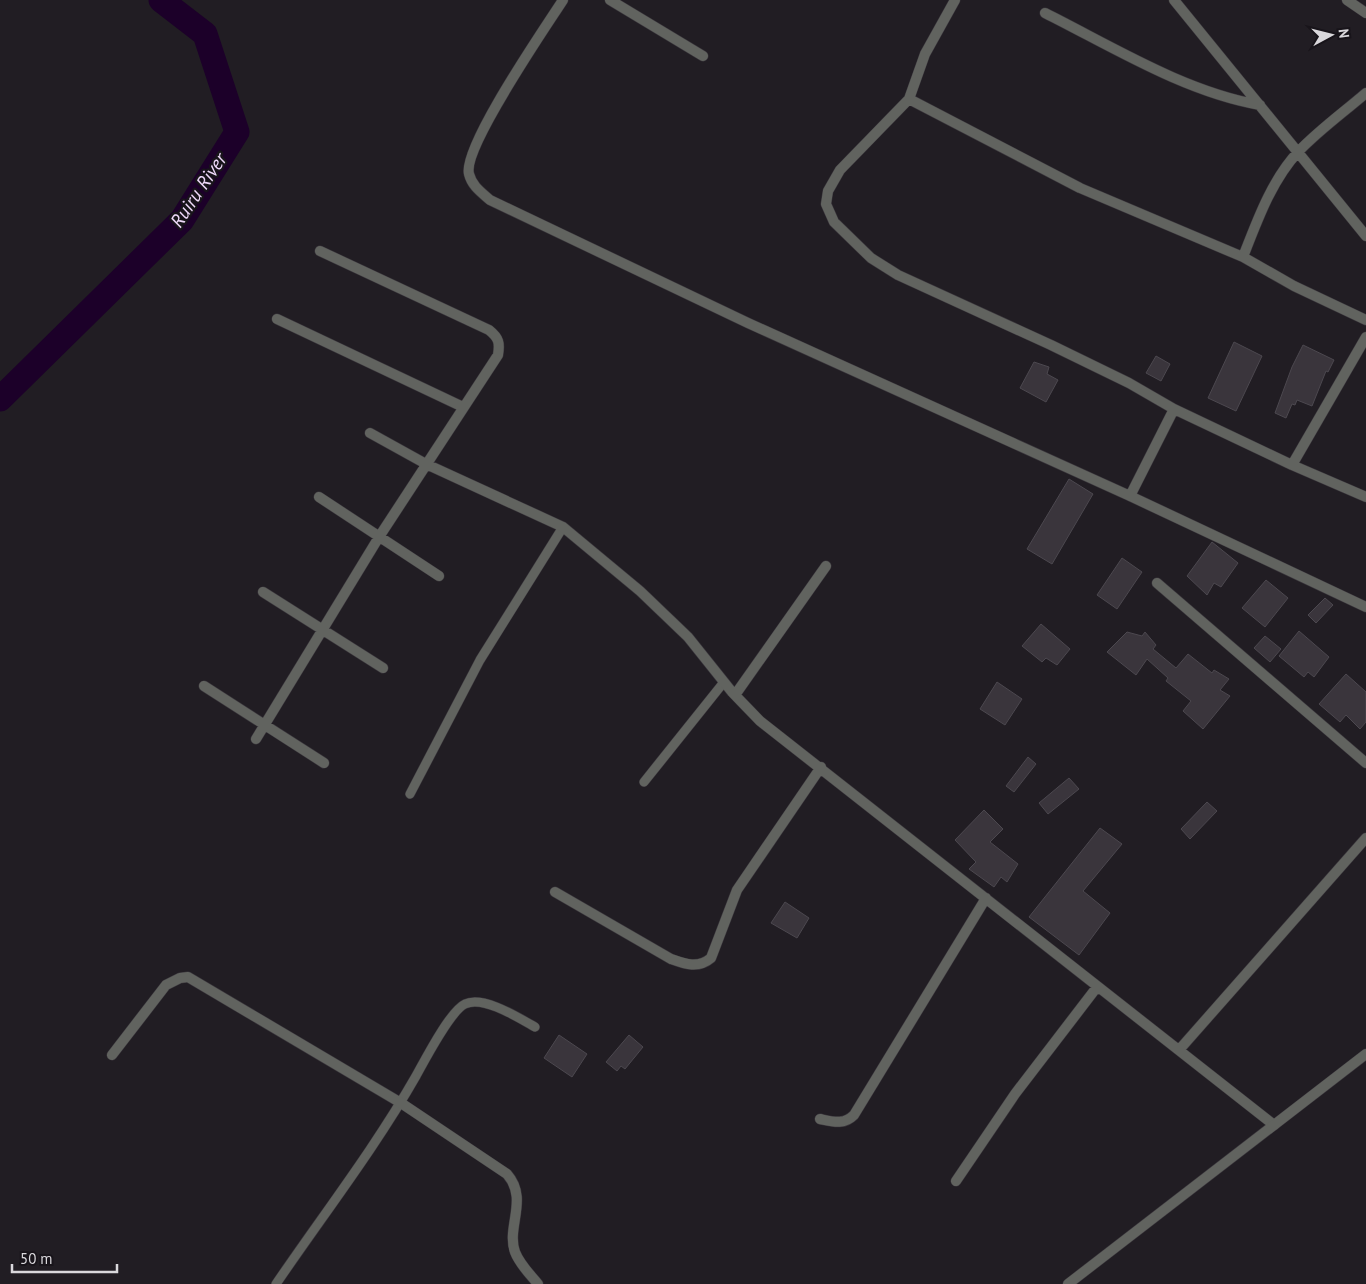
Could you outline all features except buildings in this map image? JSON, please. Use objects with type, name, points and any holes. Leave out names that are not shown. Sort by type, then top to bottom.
[{"type":"street","points":[[563,0],[477,140],[470,156],[468,172],[474,187],[490,200],[748,323],[1130,496],[1366,607]]},
{"type":"street","points":[[610,0],[703,56]]},
{"type":"street","points":[[955,0],[925,54],[909,100],[840,170],[828,191],[826,204],[834,222],[870,258],[898,275],[1051,344],[1129,382],[1174,409],[1292,465],[1366,497]]},
{"type":"street","points":[[1174,0],[1366,236]]},
{"type":"street","points":[[1348,0],[1366,13]]},
{"type":"street","points":[[1045,14],[1178,79],[1230,100],[1260,105]]},
{"type":"street","points":[[1243,257],[1257,221],[1278,181],[1298,153],[1366,93]]},
{"type":"street","points":[[909,100],[1080,188],[1243,257],[1294,286],[1366,320]]},
{"type":"street","points":[[256,739],[378,537],[498,355],[500,344],[498,336],[489,330],[320,251]]},
{"type":"street","points":[[278,319],[464,407]]},
{"type":"street","points":[[1292,465],[1366,337]]},
{"type":"street","points":[[1130,496],[1174,409]]},
{"type":"street","points":[[370,433],[426,464],[563,526],[640,591],[688,637],[735,695],[760,721],[821,767],[1274,1125]]},
{"type":"street","points":[[319,497],[439,576]]},
{"type":"street","points":[[735,695],[826,566]]},
{"type":"street","points":[[1157,583],[1366,763]]},
{"type":"street","points":[[263,592],[383,668]]},
{"type":"street","points":[[204,686],[324,763]]},
{"type":"street","points":[[556,892],[671,959],[686,964],[705,963],[711,958],[737,890],[821,767]]},
{"type":"street","points":[[1178,1050],[1366,838]]},
{"type":"street","points":[[820,1119],[838,1123],[848,1121],[854,1115],[986,898]]},
{"type":"street","points":[[112,1055],[166,984],[188,977],[401,1103],[491,1162],[514,1182],[517,1194],[515,1252],[522,1265],[538,1284]]},
{"type":"street","points":[[956,1181],[1015,1094],[1097,987]]},
{"type":"street","points":[[1068,1284],[1366,1054]]},
{"type":"lane","points":[[410,794],[480,660],[563,526]]},
{"type":"lane","points":[[644,782],[724,682]]},
{"type":"lane","points":[[276,1284],[401,1103],[441,1033],[460,1007],[466,1003],[486,1004],[535,1027]]},
{"type":"waterway","name":"Ruiru River","points":[[0,399],[182,220],[237,132],[205,34],[161,0]]}]
